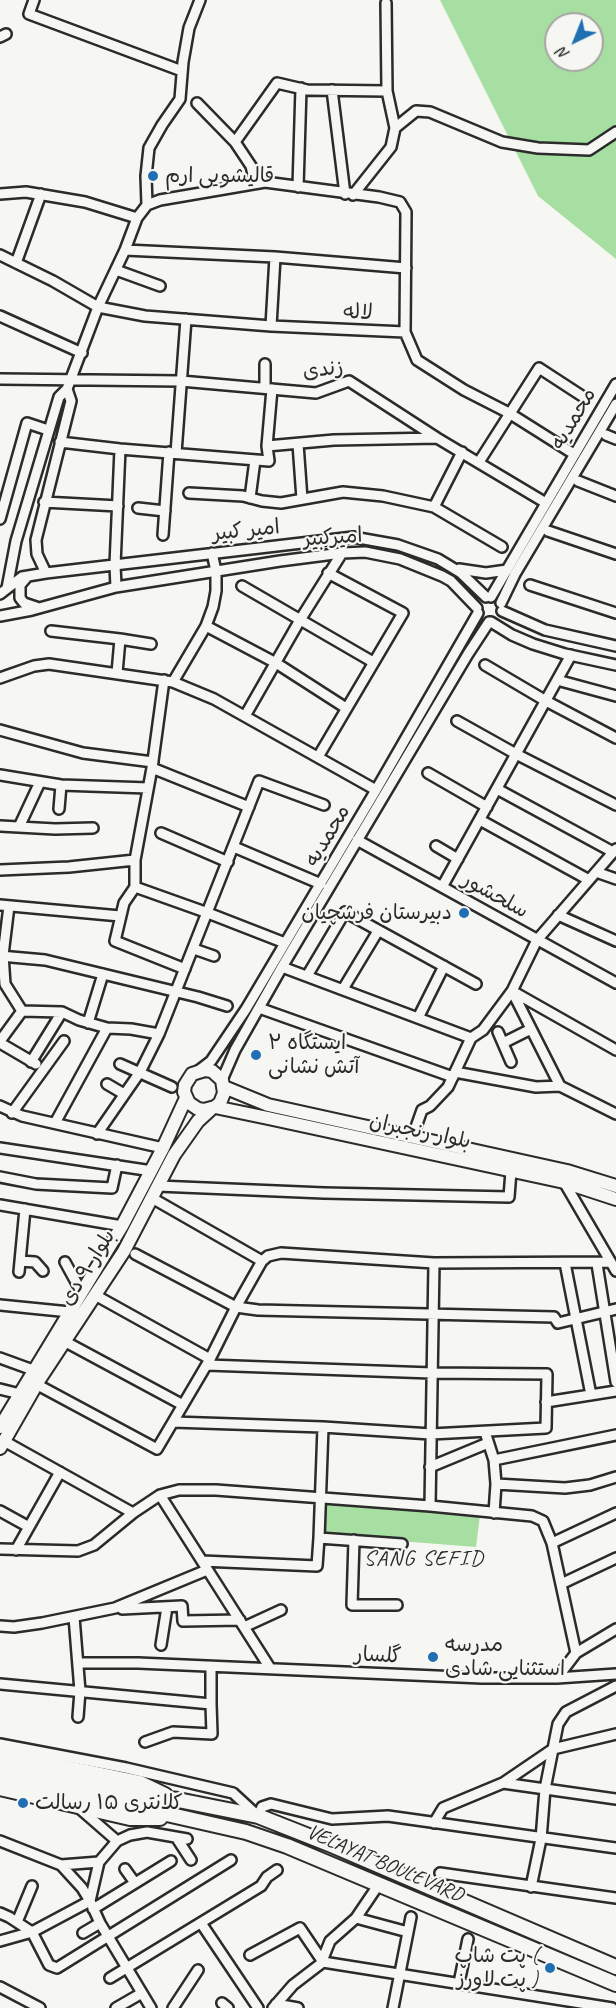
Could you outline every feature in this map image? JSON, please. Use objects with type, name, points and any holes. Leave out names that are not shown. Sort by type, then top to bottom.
[{"type":"highway","points":[[0,1754],[140,1783],[178,1800]]},
{"type":"highway","points":[[0,1767],[132,1800]]},
{"type":"highway","points":[[0,1776],[132,1800]]},
{"type":"highway","points":[[0,1788],[130,1818],[176,1818]]},
{"type":"highway","name":"VELAYAT BOULEVARD","points":[[132,1800],[178,1800],[258,1816],[616,1966]]},
{"type":"highway","name":"VELAYAT BOULEVARD","points":[[132,1800],[176,1818],[219,1825],[287,1846],[616,1984]]},
{"type":"main road","points":[[0,1428],[122,1226],[152,1171],[186,1098],[185,1085],[192,1074],[198,1071],[212,1071],[223,1084],[223,1098],[212,1108],[204,1110],[193,1107],[186,1098]]},
{"type":"main road","name":"بلوار رنجبران","points":[[223,1084],[268,1105],[565,1176],[616,1186]]},
{"type":"main road","name":"بلوار رنجبران","points":[[212,1108],[511,1171],[565,1176],[616,1199]]},
{"type":"main road","name":"بلوار ۹ دی","points":[[2,1445],[36,1384],[124,1251],[174,1155],[198,1121],[212,1108]]},
{"type":"street","points":[[34,0],[29,14],[182,71]]},
{"type":"street","points":[[147,205],[146,176],[149,148],[180,99],[189,28],[197,1]]},
{"type":"street","points":[[349,194],[391,147],[395,128],[387,91],[386,3]]},
{"type":"street","points":[[235,142],[277,83],[302,88],[387,91]]},
{"type":"street","points":[[298,187],[302,88]]},
{"type":"street","points":[[332,90],[349,194]]},
{"type":"street","points":[[197,103],[235,142],[250,166],[255,183]]},
{"type":"street","points":[[395,128],[416,111],[430,112],[502,142],[538,148],[589,150],[616,132]]},
{"type":"street","points":[[4,591],[16,541],[59,397],[67,389],[72,379],[98,307],[125,250],[137,218],[147,205],[160,200],[265,182],[400,202],[406,212],[405,332],[417,360],[574,454]]},
{"type":"street","points":[[0,194],[26,192],[41,194],[85,202],[137,218]]},
{"type":"street","points":[[16,263],[41,194]]},
{"type":"street","points":[[125,250],[275,257],[406,268]]},
{"type":"street","name":"لاله","points":[[0,255],[98,307],[145,316],[271,326],[405,332]]},
{"type":"street","points":[[271,326],[275,257]]},
{"type":"street","points":[[116,270],[159,286]]},
{"type":"street","points":[[0,316],[82,353]]},
{"type":"street","points":[[163,535],[182,381],[186,319]]},
{"type":"street","points":[[60,442],[269,461],[267,446],[269,389],[265,364]]},
{"type":"street","points":[[479,462],[539,368],[582,396]]},
{"type":"street","name":"زندی","points":[[0,379],[182,381],[316,393],[349,381],[546,503]]},
{"type":"street","name":"محمدیه","points":[[488,597],[507,570],[616,384]]},
{"type":"street","points":[[46,573],[37,555],[36,545],[44,502],[71,401],[67,389]]},
{"type":"street","name":"محمدیه","points":[[502,607],[515,574],[616,404]]},
{"type":"street","points":[[0,519],[27,423],[48,430]]},
{"type":"street","points":[[606,435],[616,439]]},
{"type":"street","points":[[267,446],[334,440],[438,438]]},
{"type":"street","points":[[298,444],[302,499]]},
{"type":"street","points":[[116,587],[120,449]]},
{"type":"street","points":[[434,507],[462,452]]},
{"type":"street","points":[[250,498],[255,460]]},
{"type":"street","points":[[578,481],[616,496]]},
{"type":"street","points":[[189,493],[281,502],[343,492],[384,496],[434,507],[502,547]]},
{"type":"street","points":[[44,502],[118,506]]},
{"type":"street","points":[[138,508],[165,511]]},
{"type":"street","points":[[548,531],[616,554]]},
{"type":"street","name":"امیر کبیر","points":[[4,591],[16,580],[46,573],[342,537],[364,537],[416,550],[453,568],[488,597]]},
{"type":"street","name":"امیرکبیر","points":[[0,616],[116,587],[342,553],[364,552],[422,566],[451,581],[477,610]]},
{"type":"street","points":[[185,969],[115,941],[126,898],[135,887],[135,860],[169,681],[206,626],[215,598],[216,571],[212,553]]},
{"type":"street","points":[[245,716],[300,620],[342,553]]},
{"type":"street","points":[[453,568],[476,573],[507,570]]},
{"type":"street","points":[[318,757],[403,613],[328,573]]},
{"type":"street","points":[[29,576],[20,585],[20,597],[30,606],[43,607]]},
{"type":"street","points":[[530,585],[616,613]]},
{"type":"street","points":[[242,586],[373,662]]},
{"type":"street","points":[[616,646],[537,627],[488,597],[481,600],[477,610],[482,619],[524,641],[616,665]]},
{"type":"street","points":[[490,622],[497,619],[502,607]]},
{"type":"street","name":"محمدیه","points":[[198,1071],[211,1061],[246,1009],[376,790],[477,610]]},
{"type":"street","name":"محمدیه","points":[[223,1084],[227,1066],[282,967],[468,654],[490,622]]},
{"type":"street","points":[[206,626],[276,663],[346,708]]},
{"type":"street","points":[[51,631],[151,644]]},
{"type":"street","points":[[117,673],[120,639]]},
{"type":"street","points":[[442,887],[571,655]]},
{"type":"street","points":[[0,678],[34,666],[49,664],[169,681],[194,689],[376,790]]},
{"type":"street","points":[[485,664],[546,701],[616,738]]},
{"type":"street","points":[[557,680],[616,696]]},
{"type":"street","points":[[457,721],[616,805]]},
{"type":"street","points":[[0,730],[83,753],[153,765],[249,807]]},
{"type":"street","points":[[428,774],[487,807]]},
{"type":"street","points":[[0,775],[62,785],[148,788]]},
{"type":"street","points":[[98,1134],[140,1072],[159,1034],[259,781],[324,805]]},
{"type":"street","points":[[19,827],[40,782]]},
{"type":"street","points":[[59,809],[62,785]]},
{"type":"street","points":[[416,1127],[420,1112],[443,1094],[471,1038],[483,1030],[512,992],[537,940],[615,851],[496,789]]},
{"type":"street","points":[[480,820],[589,880]]},
{"type":"street","points":[[0,826],[93,828]]},
{"type":"street","points":[[161,832],[228,862]]},
{"type":"street","name":"سلحشور","points":[[357,840],[616,983]]},
{"type":"street","points":[[436,846],[458,859]]},
{"type":"street","points":[[234,847],[321,884]]},
{"type":"street","points":[[0,870],[69,867],[135,860]]},
{"type":"street","points":[[596,872],[616,879]]},
{"type":"street","points":[[135,887],[285,944]]},
{"type":"street","points":[[22,1011],[5,984],[2,956],[5,906],[120,916]]},
{"type":"street","points":[[308,976],[345,912],[476,984]]},
{"type":"street","points":[[558,915],[616,940]]},
{"type":"street","points":[[343,989],[378,931]]},
{"type":"street","points":[[194,949],[214,956]]},
{"type":"street","points":[[2,956],[45,960],[227,1006]]},
{"type":"street","points":[[419,1017],[444,966]]},
{"type":"street","points":[[282,967],[471,1038]]},
{"type":"street","points":[[88,1023],[103,974]]},
{"type":"street","points":[[512,992],[560,1086]]},
{"type":"street","points":[[512,992],[616,1050]]},
{"type":"street","points":[[259,1008],[454,1074],[536,1087],[560,1086],[616,1114]]},
{"type":"street","points":[[22,1011],[62,1012],[107,1028],[159,1034]]},
{"type":"street","points":[[22,1011],[0,1042],[44,1068]]},
{"type":"street","points":[[32,1062],[62,1012]]},
{"type":"street","points":[[55,1123],[107,1028]]},
{"type":"street","points":[[503,1043],[531,1029]]},
{"type":"street","points":[[498,1032],[512,1062]]},
{"type":"street","points":[[12,1113],[64,1041]]},
{"type":"street","points":[[120,1064],[172,1087]]},
{"type":"street","points":[[106,1084],[124,1094]]},
{"type":"street","points":[[0,1106],[12,1113],[163,1148]]},
{"type":"street","points":[[0,1148],[152,1171]]},
{"type":"street","points":[[0,1177],[36,1184],[112,1188],[117,1166]]},
{"type":"street","points":[[155,1192],[509,1197],[511,1171]]},
{"type":"street","points":[[565,1176],[616,1271]]},
{"type":"street","points":[[155,1192],[262,1261]]},
{"type":"street","points":[[0,1205],[122,1226]]},
{"type":"street","points":[[19,1272],[25,1209]]},
{"type":"street","points":[[36,1384],[157,1449],[208,1362],[262,1261],[267,1256],[281,1253],[434,1263],[597,1264],[611,1262]]},
{"type":"street","points":[[135,1254],[236,1307],[258,1310],[554,1317],[558,1323],[616,1309]]},
{"type":"street","points":[[20,1262],[35,1262],[43,1270]]},
{"type":"street","points":[[65,1262],[82,1293]]},
{"type":"street","points":[[430,1506],[434,1263]]},
{"type":"street","points":[[565,1263],[591,1395]]},
{"type":"street","points":[[597,1264],[616,1382]]},
{"type":"street","points":[[95,1295],[208,1362],[432,1373],[547,1374],[546,1428],[430,1434],[322,1427],[173,1422]]},
{"type":"street","points":[[0,1305],[70,1312]]},
{"type":"street","points":[[64,1341],[183,1406]]},
{"type":"street","points":[[0,1358],[33,1370]]},
{"type":"street","points":[[0,1389],[20,1394]]},
{"type":"street","points":[[546,1402],[616,1392]]},
{"type":"street","points":[[202,1561],[317,1566],[322,1499],[322,1427]]},
{"type":"street","points":[[485,1432],[494,1460],[496,1484],[494,1513]]},
{"type":"street","points":[[494,1460],[616,1436]]},
{"type":"street","points":[[430,1467],[488,1443]]},
{"type":"street","points":[[2,1445],[60,1472],[132,1513]]},
{"type":"street","points":[[16,1550],[60,1472]]},
{"type":"street","points":[[496,1484],[565,1488],[590,1485],[616,1477]]},
{"type":"street","points":[[0,1549],[78,1551],[94,1545],[132,1513],[160,1495],[179,1490],[216,1490],[532,1516],[540,1519],[546,1525],[552,1542],[576,1653]]},
{"type":"street","points":[[160,1495],[270,1668]]},
{"type":"street","points":[[0,1511],[29,1527]]},
{"type":"street","points":[[552,1542],[616,1513]]},
{"type":"street","points":[[319,1538],[402,1544]]},
{"type":"street","points":[[354,1540],[352,1605],[397,1605]]},
{"type":"street","points":[[561,1584],[616,1558]]},
{"type":"street","points":[[0,1626],[14,1627],[115,1608],[207,1570]]},
{"type":"street","points":[[99,1610],[182,1606],[183,1621],[242,1623],[281,1610]]},
{"type":"street","points":[[161,1645],[167,1607]]},
{"type":"street","points":[[74,1617],[80,1690],[78,1717]]},
{"type":"street","points":[[557,1678],[576,1653],[616,1629]]},
{"type":"street","name":"گلسار","points":[[78,1663],[270,1668],[418,1676],[557,1678],[616,1674]]},
{"type":"street","points":[[145,1742],[173,1732],[212,1734],[211,1667]]},
{"type":"street","points":[[0,1684],[211,1704]]},
{"type":"street","points":[[531,1887],[541,1839],[545,1789],[558,1724],[566,1712],[616,1687]]},
{"type":"street","points":[[434,1823],[443,1808],[502,1783],[553,1749],[616,1734]]},
{"type":"street","points":[[0,1744],[126,1768],[233,1793],[258,1816],[262,1807],[271,1804],[332,1819],[388,1816],[616,1848]]},
{"type":"street","points":[[502,1783],[616,1799]]},
{"type":"street","points":[[76,1806],[117,1841]]},
{"type":"street","points":[[92,1905],[99,1862],[117,1841],[130,1835],[147,1832],[187,1839]]},
{"type":"street","points":[[176,1837],[191,1860]]},
{"type":"street","points":[[0,1841],[61,1865],[99,1862]]},
{"type":"street","points":[[0,1913],[32,1932],[49,1965],[57,1968],[231,1860]]},
{"type":"street","points":[[0,1941],[32,1932],[92,1905],[171,1861]]},
{"type":"street","points":[[61,1865],[82,1888],[107,1936],[151,2008]]},
{"type":"street","points":[[125,1869],[135,1883]]},
{"type":"street","points":[[110,1978],[261,1886],[267,1876],[278,1870]]},
{"type":"street","points":[[440,1873],[616,1898]]},
{"type":"street","points":[[275,2006],[293,1985],[323,1962],[332,1939],[356,1918],[379,1884]]},
{"type":"street","points":[[17,1922],[32,1886]]},
{"type":"street","points":[[393,2008],[411,1917]]},
{"type":"street","points":[[356,1918],[408,1932]]},
{"type":"street","points":[[83,1933],[100,1923]]},
{"type":"street","points":[[201,1923],[258,2008]]},
{"type":"street","points":[[250,1955],[300,1928],[323,1962],[612,2008]]},
{"type":"street","points":[[459,1983],[468,1939]]},
{"type":"street","points":[[173,2008],[198,1970]]},
{"type":"street","points":[[0,1987],[40,2008]]},
{"type":"street","points":[[116,2008],[142,1993]]},
{"type":"street","points":[[275,2006],[298,2008]]},
{"type":"green space","points":[[440,0],[616,0],[616,259],[538,196]]},
{"type":"green space","points":[[325,1503],[480,1515],[476,1547],[322,1535]]},
{"type":"place","name":"قالیشویی ارم","points":[[153,176]]},
{"type":"place","name":"دبیرستان فرشچیان","points":[[464,913]]},
{"type":"place","name":"ایستگاه ۲ آتش نشانی","points":[[256,1055]]},
{"type":"place","name":"مدرسه استثنایی شادی","points":[[433,1657]]},
{"type":"place","name":"کلانتری ۱۵ رسالت","points":[[23,1803]]},
{"type":"place","name":"پت شاپ ( پت لاورز )","points":[[550,1968]]},
{"type":"district","name":"SANG SEFID","points":[[424,1559]]}]
